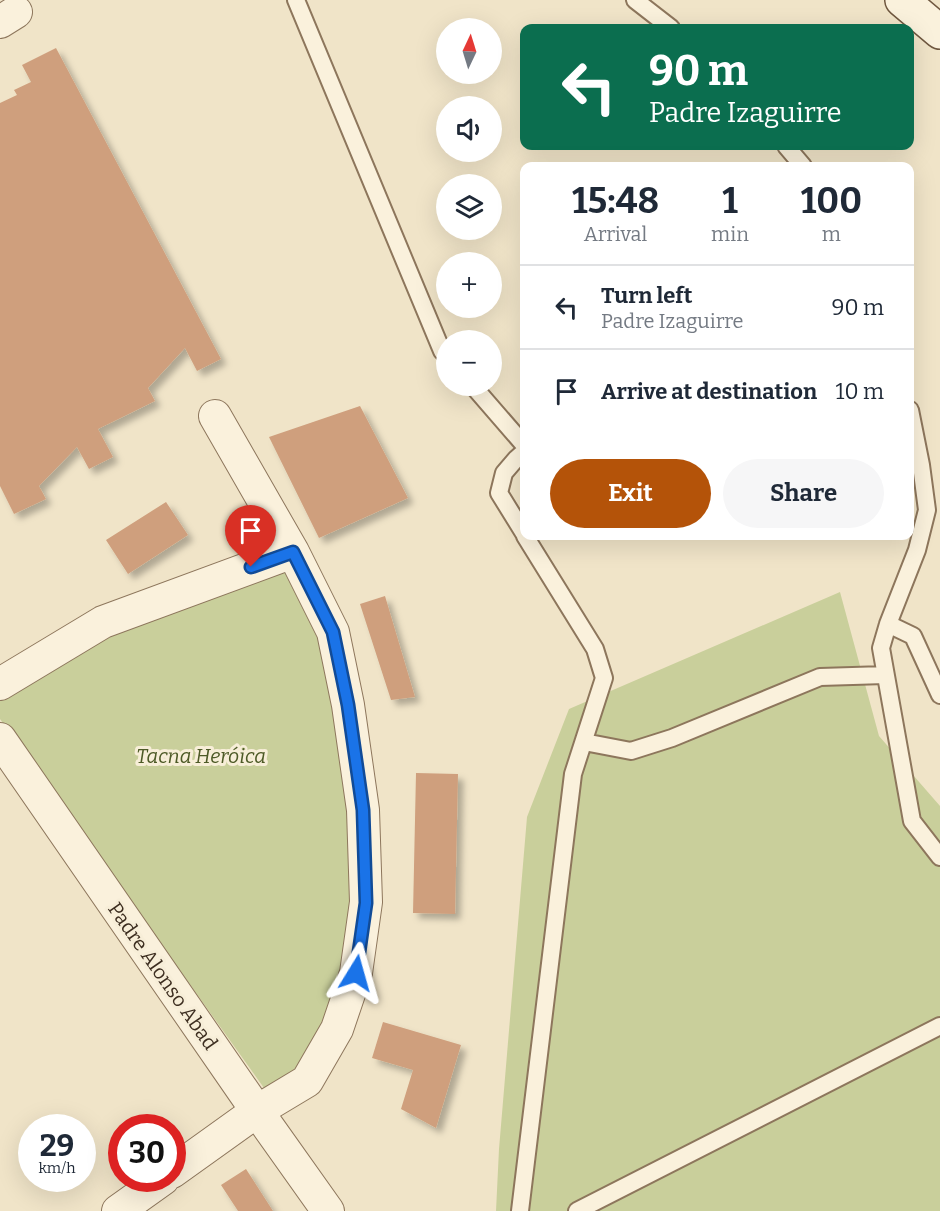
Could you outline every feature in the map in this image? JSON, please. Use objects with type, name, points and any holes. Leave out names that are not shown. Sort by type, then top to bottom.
[{"type":"main road","points":[[902,0],[940,32]]},
{"type":"street","points":[[186,1162],[257,1112],[307,1081],[337,1029],[356,973],[366,903],[363,810],[348,705],[333,632],[293,552],[214,416]]},
{"type":"street","points":[[0,684],[103,622],[293,552]]},
{"type":"street","name":"Padre Alonso Abad","points":[[0,740],[328,1211]]},
{"type":"street","points":[[118,1211],[145,1192]]},
{"type":"lane","points":[[296,0],[436,335]]},
{"type":"lane","points":[[635,0],[666,24]]},
{"type":"lane","points":[[789,150],[800,162]]},
{"type":"lane","points":[[482,396],[520,440]]},
{"type":"lane","points":[[914,430],[927,510],[917,550],[881,648],[912,822],[940,857]]},
{"type":"lane","points":[[520,455],[504,473],[500,493],[520,527]]},
{"type":"lane","points":[[519,1211],[573,774],[604,678],[595,649],[528,540]]},
{"type":"lane","points":[[888,624],[913,636],[940,695]]},
{"type":"lane","points":[[584,742],[631,751],[672,738],[820,677],[885,675]]},
{"type":"lane","points":[[577,1211],[940,1026]]},
{"type":"green space","name":"Tacna Heróica","points":[[289,565],[323,638],[349,812],[351,912],[336,998],[290,1079],[269,1095],[0,719],[0,697],[114,635]]},
{"type":"green space","points":[[840,592],[879,736],[940,806],[940,1211],[496,1211],[499,1149],[527,817],[569,709]]},
{"type":"building","points":[[56,48],[221,359],[197,371],[185,348],[148,388],[155,401],[98,429],[113,457],[89,469],[77,447],[39,486],[46,499],[14,514],[0,486],[0,103],[17,95],[14,90],[31,82],[22,65]]},
{"type":"building","points":[[360,406],[408,498],[319,538],[269,437]]},
{"type":"building","points":[[166,502],[188,535],[128,574],[106,540]]},
{"type":"building","points":[[385,596],[415,697],[391,700],[360,604]]},
{"type":"building","points":[[416,773],[458,774],[455,914],[413,913]]},
{"type":"building","points":[[383,1022],[461,1045],[436,1128],[401,1109],[413,1070],[372,1058]]},
{"type":"building","points":[[246,1169],[273,1211],[238,1211],[221,1185]]},
{"type":"route","points":[[251,567],[293,552],[333,632],[348,705],[363,810],[366,903],[356,973]]}]
